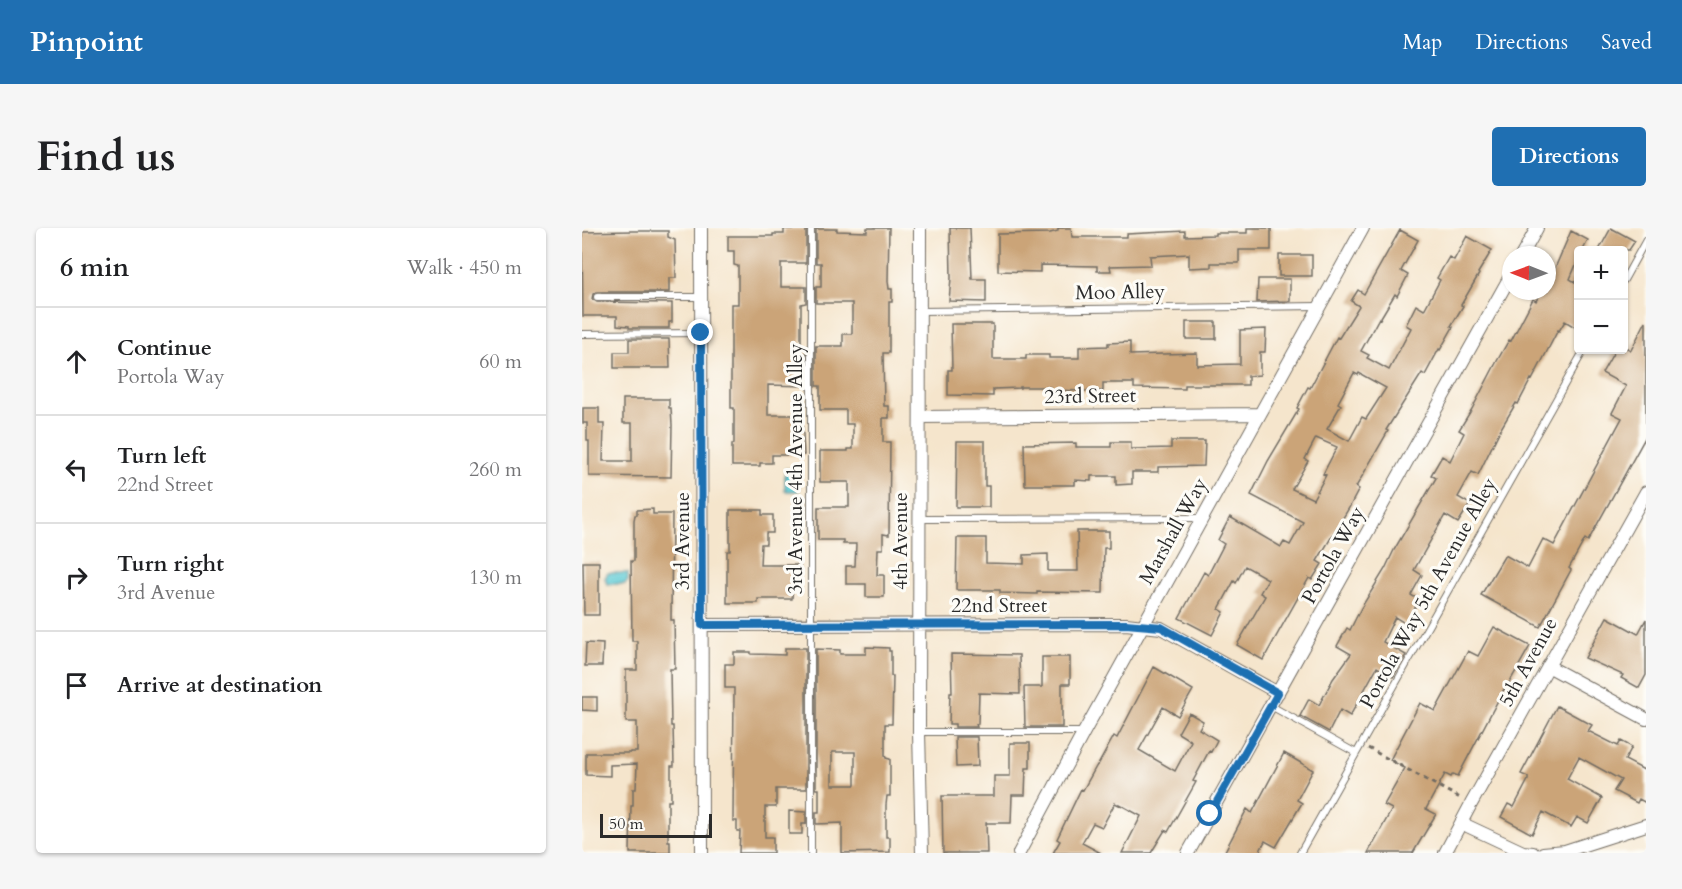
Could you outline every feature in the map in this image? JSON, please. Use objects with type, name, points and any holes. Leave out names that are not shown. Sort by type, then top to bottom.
[{"type":"street","name":"3rd Avenue","points":[[701,228],[702,853]]},
{"type":"street","name":"4th Avenue","points":[[920,228],[919,732],[922,853]]},
{"type":"street","name":"Marshall Way","points":[[1019,853],[1363,228]]},
{"type":"street","points":[[1527,246],[1537,228]]},
{"type":"street","name":"Portola Way","points":[[1188,853],[1502,291]]},
{"type":"street","name":"23rd Street","points":[[920,417],[1260,414]]},
{"type":"street","name":"5th Avenue","points":[[1445,853],[1646,492]]},
{"type":"street","name":"22nd Street","points":[[702,625],[1126,624],[1161,627],[1278,693]]},
{"type":"street","points":[[1548,666],[1646,719]]},
{"type":"street","points":[[1461,823],[1523,852],[1533,853]]},
{"type":"street","points":[[1543,853],[1565,851],[1646,825]]},
{"type":"lane","name":"3rd Avenue 4th Avenue Alley","points":[[811,228],[811,853]]},
{"type":"lane","points":[[1628,271],[1646,240]]},
{"type":"lane","points":[[597,297],[701,297]]},
{"type":"lane","name":"Moo Alley","points":[[920,311],[1320,306]]},
{"type":"lane","points":[[582,334],[701,333]]},
{"type":"lane","name":"Portola Way 5th Avenue Alley","points":[[1300,853],[1582,354]]},
{"type":"lane","points":[[919,519],[1203,518]]},
{"type":"lane","points":[[1271,705],[1356,753]]},
{"type":"lane","points":[[919,732],[1084,732]]},
{"type":"path","points":[[1361,745],[1471,804]]},
{"type":"water","points":[[785,469],[799,469],[799,491],[785,491]]},
{"type":"water","points":[[608,573],[628,573],[628,581],[625,584],[607,584],[605,578]]},
{"type":"building","points":[[867,228],[889,228],[888,281],[889,289],[892,289],[892,302],[889,302],[889,353],[883,353],[884,406],[889,406],[889,418],[883,418],[883,442],[890,442],[889,535],[883,534],[883,549],[878,549],[877,575],[884,575],[884,597],[866,597],[866,584],[846,584],[846,566],[855,566],[856,544],[843,544],[843,540],[818,540],[818,507],[849,507],[849,482],[820,482],[820,451],[853,449],[853,424],[846,424],[846,410],[820,410],[820,386],[816,386],[816,346],[843,346],[843,334],[852,334],[852,303],[816,303],[816,287],[821,287],[821,263],[816,263],[816,229],[867,232]]},
{"type":"building","points":[[950,228],[970,228],[972,279],[986,279],[986,302],[949,301]]},
{"type":"building","points":[[1058,228],[1071,228],[1072,237],[1127,237],[1127,234],[1185,231],[1185,236],[1247,233],[1247,228],[1271,228],[1271,250],[1239,250],[1239,263],[1211,263],[1211,267],[1189,268],[1189,254],[1150,256],[1151,265],[1110,266],[1111,271],[1097,271],[1097,266],[1040,265],[1040,272],[998,271],[998,234],[1050,233],[1058,231]]},
{"type":"building","points":[[1611,228],[1635,241],[1629,250],[1628,246],[1601,246]]},
{"type":"building","points":[[784,229],[806,229],[806,263],[781,263],[781,287],[806,287],[806,303],[801,304],[801,346],[806,346],[806,386],[768,385],[768,415],[802,415],[804,455],[772,455],[772,463],[760,463],[760,466],[732,466],[734,408],[731,408],[731,304],[738,304],[738,266],[734,265],[734,251],[728,251],[728,236],[773,236],[773,234],[784,234]]},
{"type":"building","points":[[1400,230],[1418,240],[1401,271],[1408,275],[1397,296],[1395,294],[1379,318],[1361,351],[1369,355],[1367,358],[1389,370],[1411,328],[1406,325],[1416,305],[1424,310],[1440,280],[1437,278],[1449,257],[1454,260],[1467,236],[1492,250],[1461,305],[1463,306],[1440,350],[1425,375],[1422,373],[1386,430],[1388,431],[1356,487],[1359,489],[1349,508],[1317,561],[1322,564],[1312,580],[1309,578],[1263,660],[1237,645],[1265,596],[1260,593],[1268,579],[1245,566],[1219,609],[1224,612],[1212,635],[1179,618],[1204,572],[1208,575],[1224,544],[1218,540],[1230,517],[1281,547],[1284,542],[1290,545],[1303,522],[1251,495],[1299,409],[1297,408],[1308,387],[1310,388],[1337,337],[1339,338],[1359,306],[1351,301],[1358,290],[1364,294]],"holes":[[[1354,373],[1358,375],[1359,373],[1386,388],[1366,419],[1362,417],[1349,441],[1327,429],[1341,405],[1338,403]],[[1316,438],[1337,447],[1313,499],[1292,489],[1308,461],[1305,459]]]},
{"type":"building","points":[[668,231],[668,237],[675,240],[676,278],[669,278],[669,292],[597,292],[593,294],[592,299],[597,302],[672,303],[672,322],[669,322],[669,328],[629,328],[629,326],[617,325],[617,316],[583,316],[582,232]]},
{"type":"building","points":[[1571,231],[1588,240],[1585,246],[1574,246],[1574,270],[1570,279],[1574,282],[1574,327],[1565,321],[1558,330],[1532,380],[1500,430],[1478,475],[1472,472],[1458,497],[1470,504],[1458,523],[1445,515],[1414,570],[1422,575],[1411,595],[1419,600],[1406,624],[1395,617],[1383,642],[1406,655],[1393,677],[1377,667],[1350,716],[1340,710],[1329,732],[1300,716],[1309,699],[1319,705],[1333,679],[1351,654],[1337,646],[1347,628],[1350,630],[1436,478],[1431,475],[1442,456],[1450,461],[1464,433],[1459,430],[1532,300],[1556,300],[1556,266]]},
{"type":"building","points":[[1279,255],[1312,255],[1312,276],[1279,276]]},
{"type":"building","points":[[1258,279],[1290,279],[1290,301],[1257,302]]},
{"type":"building","points":[[1646,321],[1646,436],[1588,541],[1585,539],[1540,627],[1481,595],[1505,555],[1528,568],[1543,539],[1554,545],[1622,418],[1612,413],[1626,386],[1602,373],[1613,354],[1628,354],[1628,348],[1631,350]]},
{"type":"building","points":[[1186,322],[1216,322],[1216,339],[1186,339]]},
{"type":"building","points":[[951,324],[993,324],[993,359],[1026,359],[1026,355],[1079,358],[1079,347],[1108,346],[1108,343],[1130,342],[1130,355],[1197,353],[1197,365],[1240,364],[1240,330],[1266,329],[1265,352],[1260,352],[1260,375],[1248,376],[1248,385],[1185,385],[1185,389],[1134,388],[1134,383],[1103,383],[1103,391],[1020,387],[993,389],[993,396],[948,395],[948,370],[952,370]]},
{"type":"building","points":[[629,339],[669,339],[670,368],[614,368],[614,352],[629,352]]},
{"type":"building","points":[[623,399],[669,399],[672,425],[671,477],[589,476],[589,441],[587,441],[587,423],[583,423],[583,408],[599,408],[599,424],[604,424],[603,461],[632,461],[632,423],[623,423]]},
{"type":"building","points":[[957,441],[985,441],[985,486],[989,486],[989,507],[956,507]]},
{"type":"building","points":[[1171,441],[1205,441],[1204,466],[1158,467],[1158,472],[1132,472],[1132,484],[1116,485],[1116,476],[1091,476],[1091,481],[1075,480],[1075,485],[1025,485],[1024,444],[1076,443],[1076,447],[1111,447],[1111,442],[1131,442],[1131,449],[1171,448]]},
{"type":"building","points":[[653,509],[653,514],[672,514],[671,620],[674,620],[675,669],[670,669],[674,766],[671,766],[671,801],[668,801],[670,853],[630,853],[631,806],[633,806],[633,789],[636,789],[637,764],[610,765],[610,776],[586,775],[586,753],[637,752],[637,722],[626,722],[626,670],[637,670],[637,641],[632,641],[631,561],[634,561],[634,520],[637,510]]},
{"type":"building","points":[[730,510],[762,510],[762,515],[773,515],[773,533],[766,533],[766,544],[761,544],[760,565],[800,565],[800,579],[793,579],[792,599],[758,599],[758,603],[727,603]]},
{"type":"building","points":[[1077,531],[1109,531],[1109,548],[1104,548],[1103,593],[1037,592],[1037,594],[1000,593],[1000,590],[956,590],[957,538],[986,538],[986,563],[1024,564],[1024,555],[1048,554],[1048,571],[1078,571]]},
{"type":"building","points":[[583,562],[599,562],[599,615],[584,615]]},
{"type":"building","points":[[1607,617],[1638,634],[1646,619],[1646,675],[1639,688],[1621,678],[1623,675],[1585,658]]},
{"type":"building","points":[[1494,627],[1530,646],[1504,689],[1458,776],[1453,774],[1451,777],[1445,774],[1426,809],[1436,814],[1413,853],[1368,853],[1392,809],[1384,805],[1405,768],[1390,760],[1420,703],[1435,711],[1468,651],[1478,656]]},
{"type":"building","points":[[586,643],[603,644],[602,666],[585,666]]},
{"type":"building","points":[[866,647],[889,648],[891,651],[892,724],[885,724],[885,755],[890,759],[890,796],[887,796],[886,805],[886,837],[890,837],[890,852],[842,853],[842,823],[816,824],[816,812],[819,812],[819,789],[816,789],[816,649],[840,650],[840,654],[866,654]],"holes":[[[832,752],[855,752],[855,785],[832,785]]]},
{"type":"building","points":[[785,648],[806,648],[806,789],[776,789],[776,807],[765,807],[765,837],[773,837],[773,853],[739,853],[740,831],[737,831],[737,821],[733,821],[734,688],[725,688],[725,664],[734,664],[734,652],[785,655]]},
{"type":"building","points":[[951,654],[1019,655],[1020,694],[979,693],[977,727],[955,727],[955,724],[949,724],[950,693],[952,693]]},
{"type":"building","points":[[1042,657],[1070,657],[1070,684],[1062,684],[1062,727],[1025,727],[1024,687],[1042,687]]},
{"type":"building","points":[[1154,667],[1193,690],[1178,716],[1163,707],[1139,750],[1175,771],[1191,741],[1178,733],[1189,713],[1203,721],[1199,729],[1217,740],[1193,781],[1196,782],[1168,832],[1165,830],[1151,853],[1122,853],[1141,816],[1115,803],[1102,827],[1093,823],[1082,843],[1101,853],[1053,853],[1060,841],[1057,839],[1081,789],[1083,790],[1114,736],[1117,738]]},
{"type":"building","points":[[582,697],[597,697],[597,711],[582,710]]},
{"type":"building","points":[[1557,706],[1592,725],[1588,731],[1618,746],[1621,741],[1632,747],[1625,760],[1646,771],[1646,803],[1639,799],[1637,803],[1614,791],[1621,780],[1579,757],[1567,779],[1602,798],[1588,823],[1577,817],[1571,827],[1543,812],[1532,834],[1501,817],[1508,804],[1514,807],[1528,780],[1528,777],[1521,774]]},
{"type":"building","points":[[955,737],[977,737],[978,766],[956,767]]},
{"type":"building","points":[[1010,743],[1030,743],[1030,768],[1026,768],[1025,795],[1012,795],[1011,823],[986,823],[987,853],[943,853],[942,796],[994,796],[994,776],[1010,776]]},
{"type":"building","points":[[1284,753],[1313,770],[1297,800],[1302,803],[1276,847],[1265,841],[1259,853],[1224,853],[1247,809],[1252,813]]},
{"type":"building","points":[[789,811],[806,812],[806,824],[802,824],[802,834],[789,834]]},
{"type":"route","points":[[701,333],[702,625],[1126,624],[1161,627],[1278,693],[1210,814]]}]
